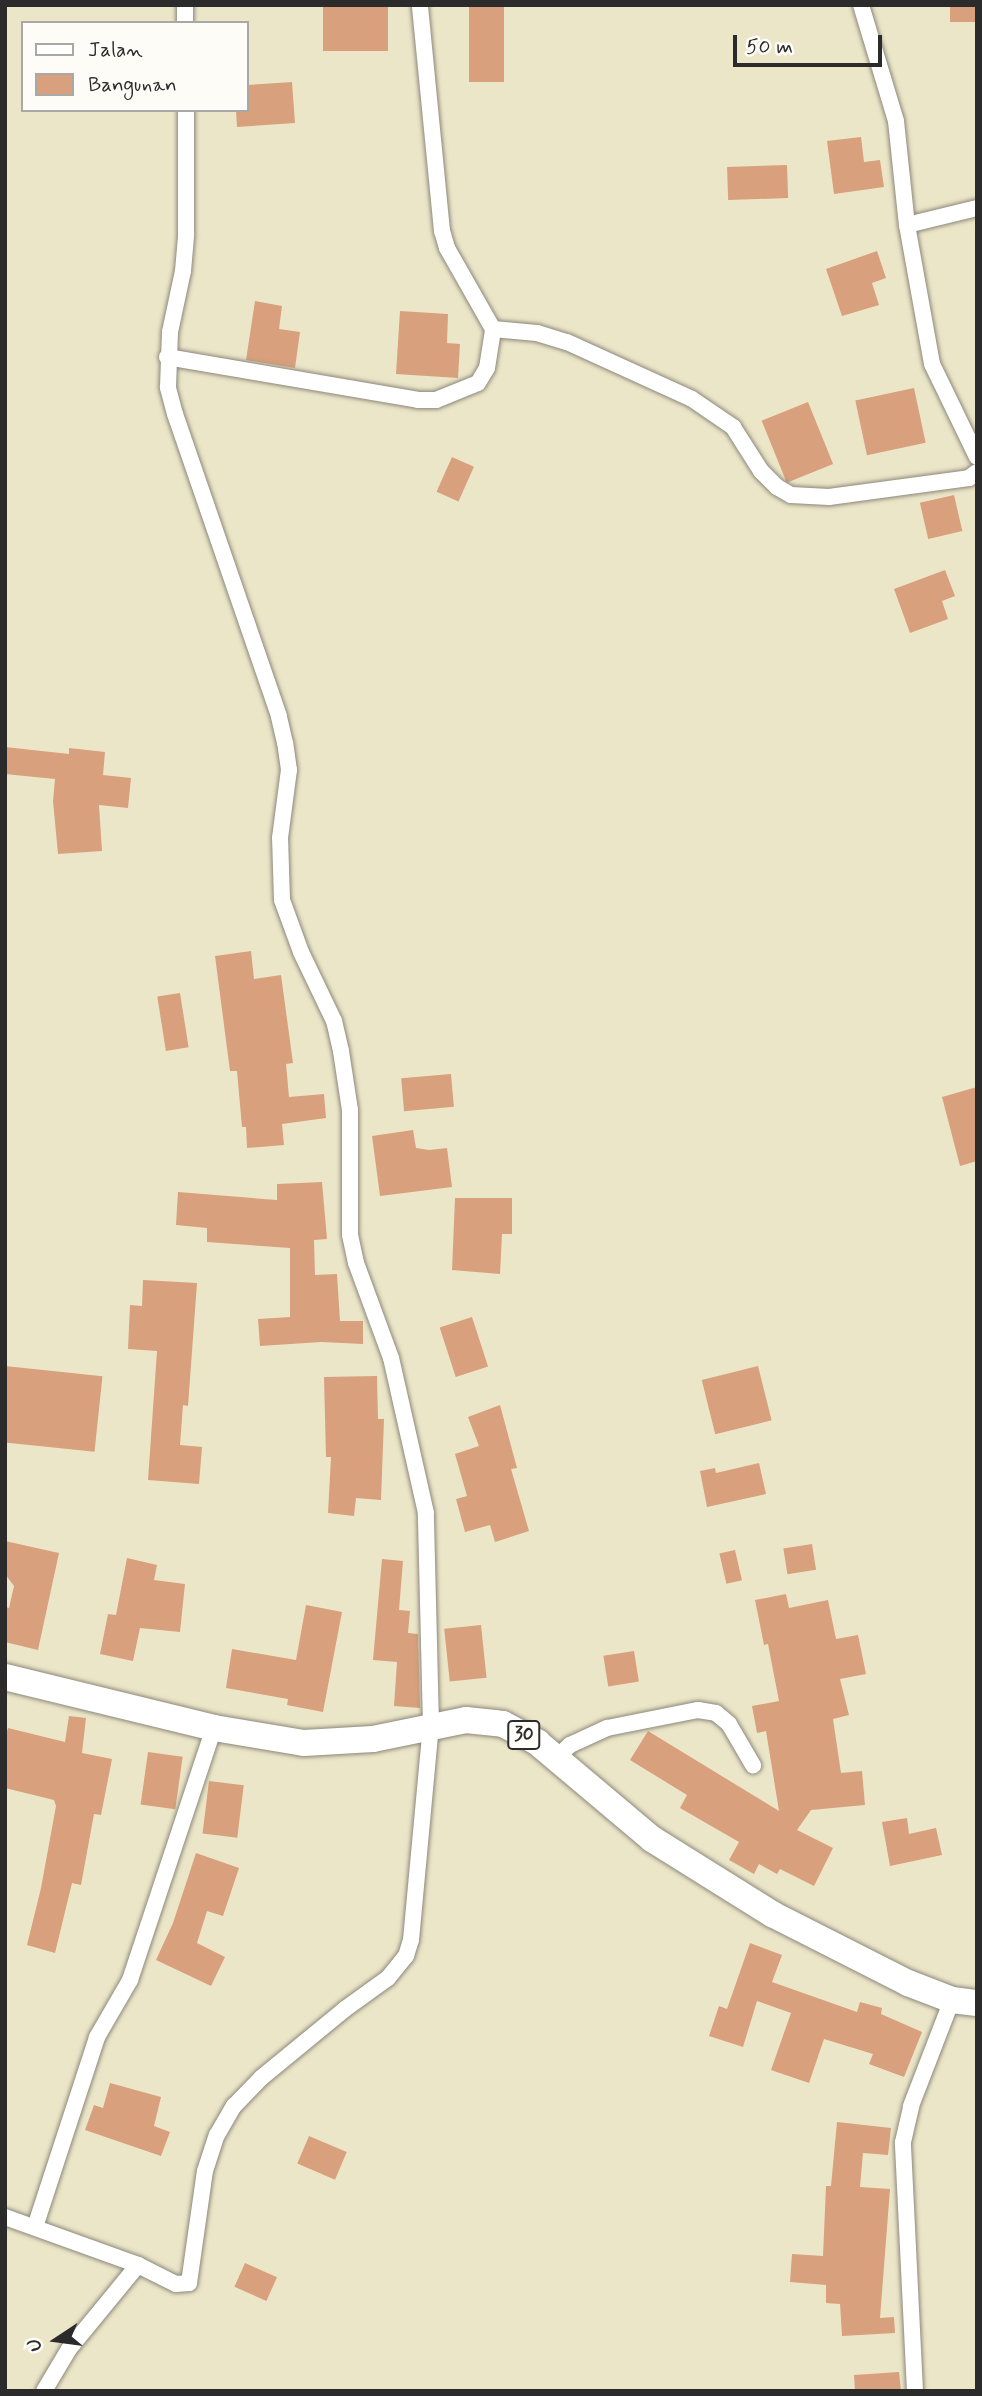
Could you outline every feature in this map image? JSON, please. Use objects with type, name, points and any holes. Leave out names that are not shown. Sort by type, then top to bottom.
[{"type":"highway","name":"30","points":[[5,1677],[214,1728],[281,1741],[337,1743],[373,1739],[431,1725],[466,1720],[503,1724],[538,1743],[616,1812],[694,1868],[832,1945],[908,1983],[964,2002]]},
{"type":"street","points":[[167,357],[418,400],[436,400],[478,383],[487,368],[493,330],[447,248],[442,231],[420,5]]},
{"type":"street","points":[[861,5],[896,121],[906,225],[932,363],[977,457]]},
{"type":"street","points":[[5,2217],[138,2265],[176,2284],[189,2283],[205,2171],[217,2135],[234,2106],[261,2078],[345,2009],[388,1978],[406,1956],[411,1940],[431,1725],[426,1513],[391,1358],[356,1263],[351,1235],[350,1110],[334,1021],[301,952],[282,900],[280,838],[289,770],[285,743],[279,716],[174,414],[168,387],[167,357],[183,271],[186,234],[186,112]]},
{"type":"street","points":[[906,225],[977,208]]},
{"type":"street","points":[[493,330],[537,333],[567,342],[692,399],[733,427],[761,471],[777,487],[790,495],[829,497],[969,478],[977,472]]},
{"type":"street","points":[[555,1759],[570,1745],[607,1728],[698,1710],[716,1713],[729,1724],[753,1765]]},
{"type":"street","points":[[35,2227],[96,2037],[130,1980],[214,1728]]},
{"type":"street","points":[[915,2391],[903,2142],[905,2123],[964,2002]]},
{"type":"street","points":[[44,2391],[69,2349],[138,2265]]},
{"type":"building","points":[[323,5],[388,5],[388,51],[323,51]]},
{"type":"building","points":[[469,5],[504,5],[504,82],[469,82]]},
{"type":"building","points":[[950,5],[977,5],[977,22],[950,22]]},
{"type":"building","points":[[292,82],[295,123],[237,127],[236,112],[248,112],[248,85]]},
{"type":"building","points":[[861,137],[864,162],[880,160],[884,187],[834,194],[827,141]]},
{"type":"building","points":[[787,165],[788,198],[728,200],[727,167]]},
{"type":"building","points":[[877,251],[886,278],[872,283],[879,305],[842,316],[826,269]]},
{"type":"building","points":[[255,301],[282,306],[279,329],[300,332],[295,368],[246,360]]},
{"type":"building","points":[[400,311],[448,314],[447,343],[460,344],[458,378],[396,374]]},
{"type":"building","points":[[914,388],[926,443],[867,455],[855,400]]},
{"type":"building","points":[[808,402],[833,464],[787,483],[762,421]]},
{"type":"building","points":[[452,457],[474,467],[458,501],[437,492]]},
{"type":"building","points":[[954,495],[962,531],[928,539],[920,503]]},
{"type":"building","points":[[945,570],[955,596],[942,601],[948,619],[910,633],[894,589]]},
{"type":"building","points":[[5,747],[69,754],[69,748],[105,752],[103,775],[131,778],[128,808],[99,805],[102,851],[58,854],[53,801],[55,779],[5,774]]},
{"type":"building","points":[[251,951],[254,979],[281,975],[293,1063],[286,1064],[289,1097],[324,1094],[326,1118],[282,1124],[284,1145],[247,1148],[246,1127],[242,1127],[237,1071],[230,1071],[215,956]]},
{"type":"building","points":[[180,993],[189,1047],[166,1051],[157,997]]},
{"type":"building","points":[[451,1074],[454,1107],[404,1111],[401,1078]]},
{"type":"building","points":[[977,1087],[977,1161],[960,1166],[942,1097]]},
{"type":"building","points":[[413,1130],[416,1148],[447,1148],[452,1187],[380,1196],[372,1136]]},
{"type":"building","points":[[322,1182],[327,1239],[314,1240],[315,1275],[337,1274],[340,1321],[363,1321],[363,1344],[321,1342],[260,1346],[258,1319],[290,1317],[290,1248],[207,1242],[207,1228],[176,1225],[178,1192],[277,1200],[277,1184]]},
{"type":"building","points":[[455,1198],[512,1198],[512,1234],[502,1234],[500,1274],[452,1270]]},
{"type":"building","points":[[143,1280],[197,1283],[188,1406],[183,1405],[180,1445],[202,1447],[199,1484],[148,1480],[157,1351],[128,1349],[130,1305],[142,1306]]},
{"type":"building","points":[[472,1317],[488,1366],[456,1377],[440,1328]]},
{"type":"building","points":[[5,1366],[102,1376],[95,1452],[5,1442]]},
{"type":"building","points":[[758,1366],[772,1420],[715,1434],[702,1380]]},
{"type":"building","points":[[377,1376],[378,1419],[384,1419],[381,1500],[356,1498],[354,1516],[328,1513],[331,1457],[326,1457],[324,1377]]},
{"type":"building","points":[[500,1405],[517,1468],[511,1469],[529,1531],[495,1542],[490,1525],[465,1532],[456,1499],[467,1496],[455,1454],[479,1446],[468,1417]]},
{"type":"building","points":[[759,1463],[766,1494],[707,1507],[700,1471],[715,1468],[716,1473]]},
{"type":"building","points":[[5,1541],[59,1553],[38,1650],[5,1642],[5,1607],[9,1608],[14,1586],[5,1574]]},
{"type":"building","points":[[812,1544],[816,1570],[787,1574],[783,1549]]},
{"type":"building","points":[[735,1550],[742,1580],[726,1584],[719,1554]]},
{"type":"building","points":[[127,1558],[157,1565],[154,1580],[185,1584],[180,1632],[140,1628],[133,1661],[100,1654],[108,1614],[116,1615]]},
{"type":"building","points":[[382,1559],[403,1561],[399,1610],[410,1611],[408,1633],[418,1634],[420,1708],[394,1706],[397,1662],[373,1660]]},
{"type":"building","points":[[786,1594],[789,1608],[828,1600],[836,1639],[858,1635],[866,1674],[840,1679],[849,1715],[833,1719],[841,1773],[862,1771],[865,1805],[811,1810],[797,1830],[833,1848],[814,1886],[780,1869],[777,1874],[759,1864],[754,1874],[729,1860],[739,1842],[680,1808],[687,1795],[630,1760],[648,1731],[779,1811],[766,1731],[757,1733],[752,1706],[779,1701],[768,1644],[764,1645],[755,1600]]},
{"type":"building","points":[[306,1605],[342,1612],[323,1712],[287,1705],[288,1699],[226,1688],[232,1649],[296,1660]]},
{"type":"building","points":[[481,1625],[487,1678],[450,1682],[444,1629]]},
{"type":"building","points":[[634,1651],[639,1682],[608,1686],[603,1656]]},
{"type":"building","points":[[69,1716],[86,1718],[82,1753],[112,1759],[101,1815],[94,1814],[81,1885],[72,1883],[55,1953],[27,1945],[56,1806],[54,1800],[5,1788],[5,1739],[8,1728],[65,1742]]},
{"type":"building","points":[[148,1752],[183,1757],[175,1809],[141,1804]]},
{"type":"building","points":[[209,1781],[244,1785],[237,1838],[203,1834]]},
{"type":"building","points":[[907,1818],[909,1834],[936,1828],[942,1855],[890,1866],[882,1822]]},
{"type":"building","points":[[196,1853],[239,1868],[223,1916],[207,1911],[197,1943],[225,1957],[211,1986],[156,1960],[173,1923]]},
{"type":"building","points":[[750,1943],[782,1955],[772,1982],[857,2012],[860,2002],[882,2008],[881,2014],[922,2032],[904,2077],[869,2064],[873,2054],[824,2039],[809,2083],[771,2070],[791,2013],[757,2001],[743,2047],[709,2036],[719,2006],[727,2009]]},
{"type":"building","points":[[110,2083],[161,2097],[154,2126],[170,2132],[161,2156],[85,2130],[94,2105],[103,2108]]},
{"type":"building","points":[[837,2122],[891,2128],[888,2155],[863,2153],[860,2187],[890,2189],[880,2318],[894,2317],[895,2333],[842,2336],[840,2304],[826,2303],[826,2285],[790,2282],[792,2254],[823,2256],[826,2186],[831,2186]]},
{"type":"building","points":[[309,2136],[347,2152],[335,2180],[297,2164]]},
{"type":"building","points":[[245,2263],[277,2277],[266,2301],[234,2287]]},
{"type":"building","points":[[899,2372],[901,2391],[855,2391],[854,2375]]}]
